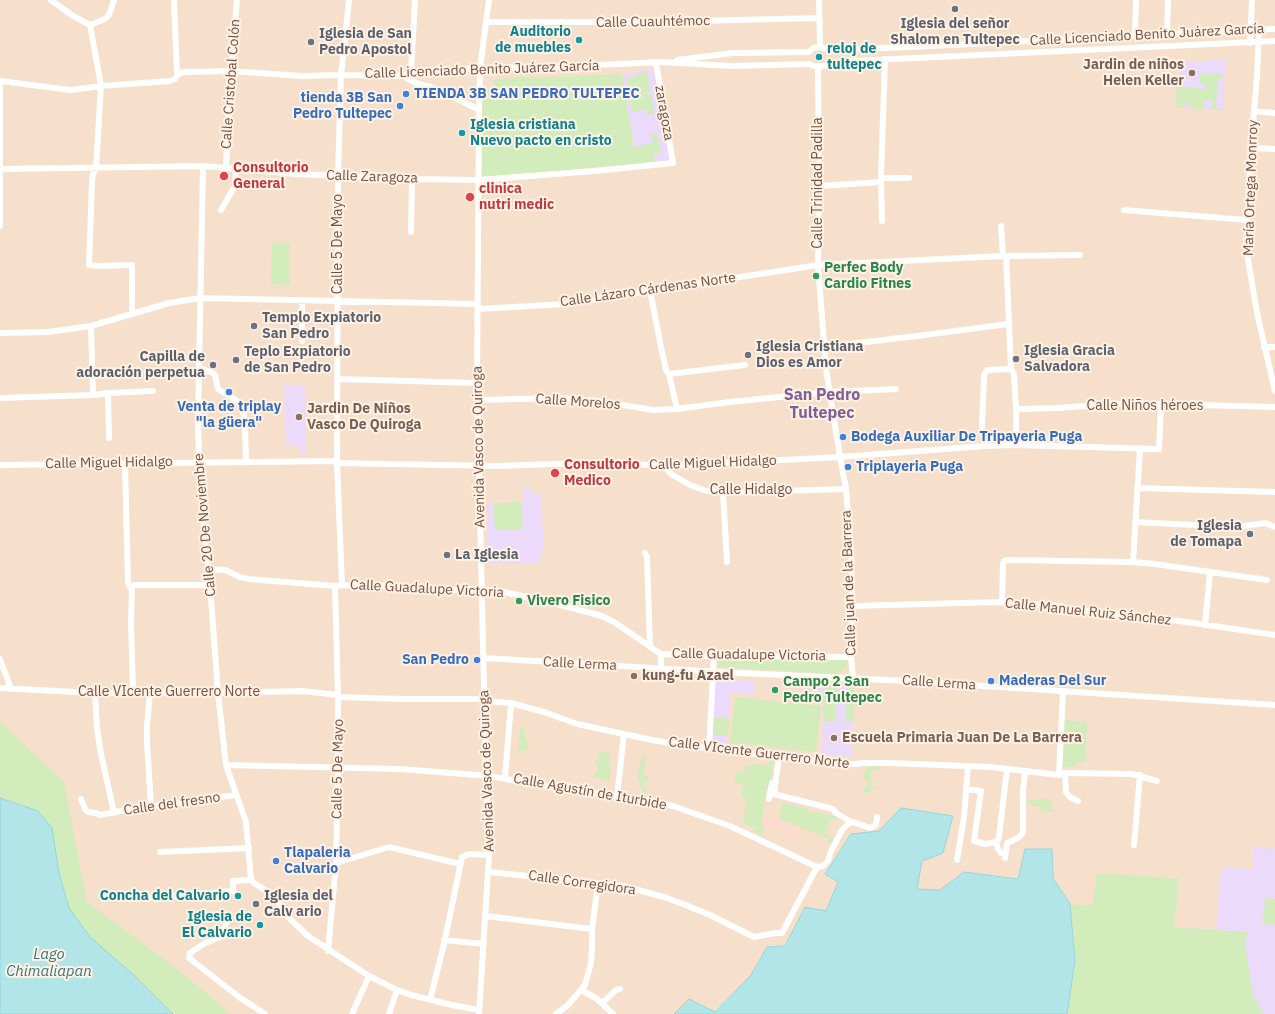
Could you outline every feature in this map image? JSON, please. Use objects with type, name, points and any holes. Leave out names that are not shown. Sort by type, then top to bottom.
[{"type":"street","points":[[51,0],[73,16],[90,25],[105,19],[109,15],[114,0]]},
{"type":"street","points":[[174,0],[176,66],[178,75]]},
{"type":"street","name":"Calle Cristobal Colón","points":[[226,167],[231,71],[237,0]]},
{"type":"street","name":"Calle 5 De Mayo","points":[[328,951],[336,863],[338,767],[338,176],[341,75],[349,0]]},
{"type":"street","points":[[411,72],[415,0]]},
{"type":"street","name":"Avenida Vasco de Quiroga","points":[[479,1012],[490,855],[486,776],[477,384],[480,68],[487,22],[488,0]]},
{"type":"street","points":[[820,0],[820,48]]},
{"type":"street","points":[[1135,36],[1136,0]]},
{"type":"street","points":[[1167,34],[1168,0]]},
{"type":"street","points":[[1250,42],[1252,0]]},
{"type":"street","name":"Calle Cuauhtémoc","points":[[487,22],[654,22],[820,18]]},
{"type":"street","points":[[90,25],[101,86],[96,168],[93,174],[92,187],[89,265],[132,265],[132,314]]},
{"type":"street","name":"Calle Licenciado Benito Juárez García","points":[[0,81],[71,90],[101,86],[170,81],[175,79],[183,72],[231,71],[304,76],[403,76],[411,72],[480,68],[552,67],[659,62],[733,53],[809,52],[813,48],[830,50],[1275,29]]},
{"type":"street","name":"María Ortega Monrroy","points":[[1259,30],[1246,247],[1257,313],[1275,391]]},
{"type":"street","name":"Calle Licenciado Benito Juárez García","points":[[659,62],[732,66],[809,64],[818,66],[827,65],[831,62],[885,59],[1275,41]]},
{"type":"street","points":[[999,43],[1000,53]]},
{"type":"street","points":[[830,50],[832,57],[831,62]]},
{"type":"street","points":[[809,52],[809,64]]},
{"type":"street","points":[[882,221],[881,180],[885,59]]},
{"type":"street","name":"zaragoza","points":[[659,62],[672,162]]},
{"type":"street","name":"Calle Trinidad Padilla","points":[[818,66],[818,265],[824,346],[846,489]]},
{"type":"street","points":[[403,76],[418,84],[431,87],[454,97],[479,110]]},
{"type":"street","points":[[0,81],[0,226]]},
{"type":"street","points":[[1254,111],[1275,113]]},
{"type":"street","points":[[1251,148],[1275,150]]},
{"type":"street","name":"Calle Zaragoza","points":[[0,169],[203,166],[298,174],[478,180],[595,171],[672,162]]},
{"type":"street","name":"Calle 20 De Noviembre","points":[[203,166],[198,420],[202,518],[210,585],[218,693],[226,765],[246,822],[251,880]]},
{"type":"street","points":[[221,210],[235,186],[236,168]]},
{"type":"street","points":[[819,186],[909,178]]},
{"type":"street","points":[[411,232],[412,179]]},
{"type":"street","points":[[1124,210],[1247,220]]},
{"type":"street","points":[[1001,226],[1005,256],[1011,369],[1014,374],[1016,445]]},
{"type":"street","name":"Calle Lázaro Cárdenas Norte","points":[[0,334],[48,332],[91,326],[169,303],[200,298],[338,300],[478,306],[565,304],[818,265],[1005,256],[1080,255]]},
{"type":"street","points":[[650,291],[666,370],[669,374],[677,410]]},
{"type":"street","points":[[302,300],[302,341]]},
{"type":"street","points":[[824,346],[1008,324]]},
{"type":"street","points":[[91,326],[93,395]]},
{"type":"street","points":[[1264,347],[1275,347]]},
{"type":"street","points":[[669,374],[745,365]]},
{"type":"street","points":[[200,368],[213,373],[215,375],[218,389],[236,400],[242,408],[245,425],[246,462]]},
{"type":"street","points":[[985,446],[982,426],[984,375],[987,370],[1011,369]]},
{"type":"street","points":[[338,379],[477,384]]},
{"type":"street","name":"Calle Morelos","points":[[478,400],[560,398],[598,401],[653,410],[677,410],[728,402],[830,392],[896,389]]},
{"type":"street","points":[[0,398],[93,395],[153,391]]},
{"type":"street","points":[[108,393],[110,438]]},
{"type":"street","name":"Calle Niños héroes","points":[[1016,409],[1058,408],[1110,404],[1160,404],[1275,408]]},
{"type":"street","name":"Calle Miguel Hidalgo","points":[[0,465],[199,462],[337,462],[478,466],[615,463],[664,466],[840,457],[985,446],[1016,445],[1158,449],[1160,404]]},
{"type":"street","points":[[1132,562],[1140,449]]},
{"type":"street","points":[[125,464],[128,584],[131,587],[133,692]]},
{"type":"street","name":"Calle Hidalgo","points":[[664,466],[671,474],[692,486],[707,491],[723,492],[846,489]]},
{"type":"street","points":[[1137,488],[1275,492]]},
{"type":"street","name":"Calle juan de la Barrera","points":[[846,489],[851,546],[851,657],[853,678]]},
{"type":"street","points":[[723,492],[727,562]]},
{"type":"street","points":[[1135,522],[1244,526],[1265,524],[1275,527]]},
{"type":"street","points":[[645,553],[647,557],[650,647]]},
{"type":"street","points":[[1002,602],[1003,564],[1004,561],[1014,560],[1132,562],[1175,566],[1267,580]]},
{"type":"street","name":"Calle Guadalupe Victoria","points":[[208,569],[221,570],[249,579],[338,585],[394,586],[454,590],[495,590],[602,616],[614,622],[661,654],[851,657]]},
{"type":"street","points":[[1205,625],[1210,572]]},
{"type":"street","points":[[131,587],[135,585],[210,585]]},
{"type":"street","name":"Calle Manuel Ruiz Sánchez","points":[[852,606],[1002,602],[1061,606],[1072,610],[1126,614],[1275,635]]},
{"type":"street","points":[[661,654],[661,668]]},
{"type":"street","points":[[709,748],[714,655]]},
{"type":"street","name":"Calle Lerma","points":[[484,658],[712,672],[853,678],[1275,705]]},
{"type":"street","points":[[0,659],[11,689]]},
{"type":"street","name":"Calle VIcente Guerrero Norte","points":[[0,688],[95,693],[302,691],[338,696],[403,699],[484,700],[511,703],[544,712],[577,724],[682,745],[841,764],[882,763],[991,767],[1025,772],[1062,774],[1132,774],[1157,781]]},
{"type":"street","points":[[1063,691],[1062,774],[1066,792],[1070,797],[1078,800]]},
{"type":"street","points":[[95,693],[98,735],[111,813]]},
{"type":"street","points":[[150,693],[147,737],[151,806]]},
{"type":"street","points":[[505,778],[511,703]]},
{"type":"street","points":[[617,796],[624,734]]},
{"type":"street","points":[[769,799],[778,756]]},
{"type":"street","points":[[778,756],[774,794],[833,809],[836,814],[851,822],[870,828],[876,825],[877,817]]},
{"type":"street","name":"Calle Agustín de Iturbide","points":[[226,765],[400,769],[486,776],[650,801],[673,806],[730,826],[820,866]]},
{"type":"street","points":[[958,860],[968,766]]},
{"type":"street","points":[[1007,770],[999,836],[996,842],[998,849],[1005,855],[1007,843],[1018,838],[1023,833],[1023,791],[1025,772]]},
{"type":"street","points":[[1134,845],[1140,775]]},
{"type":"street","points":[[966,790],[981,791],[974,844],[996,842]]},
{"type":"street","name":"Calle del fresno","points":[[81,799],[88,812],[100,815],[151,806],[236,795]]},
{"type":"street","points":[[820,866],[828,862],[831,851],[842,830],[851,822]]},
{"type":"street","points":[[336,863],[389,847],[460,864]]},
{"type":"street","points":[[160,852],[249,848]]},
{"type":"street","points":[[430,1000],[462,857],[467,854],[490,855]]},
{"type":"street","name":"Calle Corregidora","points":[[489,872],[624,886],[667,898],[710,915],[754,937],[782,933],[784,931],[820,866]]},
{"type":"street","points":[[132,899],[233,891],[233,881],[251,880],[275,898],[289,918],[308,936],[328,951],[369,976],[397,990],[479,1012]]},
{"type":"street","points":[[556,1014],[567,1006],[585,985],[591,963],[592,929],[598,883]]},
{"type":"street","points":[[486,916],[592,929]]},
{"type":"street","points":[[227,918],[223,936],[205,943],[190,953],[189,958],[239,997],[265,1014]]},
{"type":"street","points":[[444,940],[484,944]]},
{"type":"street","points":[[352,1014],[369,976]]},
{"type":"street","points":[[602,1003],[616,990],[620,989]]},
{"type":"street","points":[[389,1014],[397,990]]},
{"type":"street","points":[[581,990],[602,1003],[613,1014]]},
{"type":"shaded area","points":[[0,0],[1275,0],[1275,849],[1254,846],[1253,869],[1221,867],[1217,929],[1174,927],[1178,878],[1097,873],[1092,905],[1070,904],[1053,878],[1052,849],[1018,879],[964,872],[940,890],[917,889],[922,861],[901,808],[879,831],[851,835],[825,874],[838,882],[826,912],[805,908],[785,946],[767,947],[751,975],[714,1012],[689,999],[674,1014],[173,1014],[90,937],[0,739]]},
{"type":"shaded area","name":"Jardin de niños Helen Keller","points":[[1226,59],[1223,110],[1176,107],[1178,63]]},
{"type":"shaded area","points":[[637,70],[654,70],[670,161],[637,163],[622,74],[637,73]]},
{"type":"shaded area","name":"Jardin De Niños Vasco De Quiroga","points":[[284,386],[305,386],[305,463],[302,461],[300,446],[285,446]]},
{"type":"shaded area","points":[[524,487],[531,487],[532,493],[541,493],[544,554],[539,554],[540,563],[488,564],[487,504],[524,501]]},
{"type":"shaded area","points":[[714,679],[755,681],[754,695],[730,693],[727,747],[712,745]]},
{"type":"shaded area","points":[[831,685],[854,686],[852,757],[827,755],[827,757],[822,757],[823,702],[798,700],[799,689],[810,689]]},
{"type":"shaded area","points":[[765,818],[778,821],[779,819],[783,821],[782,824],[799,831],[802,830],[802,834],[800,835],[796,832],[793,836],[787,834],[786,837],[789,839],[784,837],[785,833],[777,829],[777,827],[764,823]]},
{"type":"shaded area","points":[[1254,846],[1275,849],[1275,1014],[1119,1014],[1179,878],[1174,927],[1216,929],[1221,867],[1253,869]]},
{"type":"green space","points":[[647,72],[650,91],[643,92],[644,94],[651,93],[654,114],[648,115],[646,109],[632,112],[626,78],[637,77],[637,73]]},
{"type":"green space","points":[[622,74],[634,147],[653,143],[651,134],[657,133],[661,153],[654,154],[655,162],[481,178],[483,89],[494,89],[493,79]]},
{"type":"green space","points":[[1200,74],[1223,74],[1222,79],[1218,79],[1216,108],[1223,110],[1212,109],[1212,100],[1205,100],[1204,109],[1189,108],[1189,103],[1185,102],[1184,108],[1176,107],[1177,81],[1183,82],[1183,87],[1199,87],[1199,90],[1205,90],[1205,83],[1199,83]]},
{"type":"green space","points":[[272,243],[290,243],[290,285],[271,284]]},
{"type":"green space","points":[[521,501],[523,529],[495,530],[493,504]]},
{"type":"green space","points":[[719,659],[846,660],[847,663],[845,669],[837,674],[718,667],[716,663]]},
{"type":"green space","points":[[831,685],[838,686],[835,721],[824,721],[822,701],[823,687]]},
{"type":"green space","points":[[848,686],[854,686],[853,722],[845,721]]},
{"type":"green space","points":[[735,697],[821,706],[816,752],[730,743]]},
{"type":"green space","points":[[713,718],[729,718],[728,736],[712,734]]},
{"type":"green space","points":[[1064,720],[1087,722],[1085,763],[1076,762],[1076,767],[1062,767]]},
{"type":"green space","name":"Lago Chimaliapan","points":[[0,722],[64,782],[87,902],[177,969],[231,1014],[0,1014]]},
{"type":"green space","points":[[520,728],[525,728],[525,733],[523,733],[523,736],[526,736],[525,741],[529,742],[528,751],[521,750],[521,753],[518,753]]},
{"type":"green space","points":[[600,751],[610,753],[608,764],[611,765],[609,781],[594,777],[594,774],[597,774],[598,762],[595,762],[595,760],[598,760]]},
{"type":"green space","points":[[642,756],[646,756],[643,775],[648,776],[647,782],[645,782],[644,786],[646,786],[645,795],[642,795],[643,788],[639,787],[640,781],[637,781]]},
{"type":"green space","points":[[770,759],[774,760],[769,790],[766,790],[761,826],[764,827],[762,836],[753,832],[757,829],[757,827],[750,827],[744,824],[747,798],[741,797],[743,784],[734,783],[736,771],[744,774],[745,765],[769,765]]},
{"type":"green space","points":[[869,765],[879,766],[879,770],[871,770],[871,787],[878,789],[870,790],[869,794],[862,792],[870,782],[862,777]]},
{"type":"green space","points":[[1041,798],[1044,798],[1044,800],[1052,799],[1050,805],[1052,805],[1054,812],[1040,811],[1040,806],[1032,806],[1032,803],[1026,803],[1026,799],[1040,800]]},
{"type":"green space","points":[[782,802],[810,810],[809,812],[815,814],[815,811],[838,817],[843,821],[837,818],[831,820],[824,833],[835,838],[831,844],[829,843],[829,839],[824,836],[804,829],[795,825],[796,824],[794,823],[794,825],[779,819]]},
{"type":"green space","points":[[1097,873],[1179,878],[1174,927],[1248,932],[1245,945],[1253,995],[1264,1014],[1067,1014],[1075,960],[1070,904],[1092,905]]},
{"type":"green space","points":[[1266,898],[1275,899],[1275,925],[1262,923]]},
{"type":"water","name":"Lago Chimaliapan","points":[[0,798],[38,811],[52,828],[59,873],[69,908],[90,937],[136,977],[173,1014],[0,1014]]},
{"type":"water","points":[[901,808],[953,816],[943,853],[922,861],[917,889],[940,890],[964,872],[1018,879],[1025,849],[1052,849],[1053,878],[1070,904],[1075,960],[1067,1014],[674,1014],[689,999],[715,1012],[751,975],[767,947],[785,946],[805,907],[826,911],[838,882],[825,874],[851,834],[879,831]]},
{"type":"place","name":"Iglesia del señor Shalom en Tultepec","points":[[955,9]]},
{"type":"place","name":"Auditorio de muebles","points":[[579,40]]},
{"type":"place","name":"Iglesia de San Pedro Apostol","points":[[311,42]]},
{"type":"place","name":"reloj de tultepec","points":[[819,57]]},
{"type":"place","name":"Jardin de niños Helen Keller","points":[[1192,73]]},
{"type":"place","name":"TIENDA 3B SAN PEDRO TULTEPEC","points":[[406,94]]},
{"type":"place","name":"tienda 3B San Pedro Tultepec","points":[[400,106]]},
{"type":"place","name":"Iglesia cristiana Nuevo pacto en cristo","points":[[462,133]]},
{"type":"place","name":"Consultorio General","points":[[224,176]]},
{"type":"place","name":"clinica nutri medic","points":[[470,197]]},
{"type":"place","name":"Perfec Body Cardio Fitnes","points":[[816,276]]},
{"type":"place","name":"Templo Expiatorio San Pedro","points":[[254,326]]},
{"type":"place","name":"Iglesia Cristiana Dios es Amor","points":[[748,355]]},
{"type":"place","name":"Iglesia Gracia Salvadora","points":[[1016,359]]},
{"type":"place","name":"Teplo Expiatorio de San Pedro","points":[[236,360]]},
{"type":"place","name":"Capilla de adoración perpetua","points":[[213,365]]},
{"type":"place","name":"Venta de triplay \"la güera\"","points":[[229,392]]},
{"type":"place","name":"Jardin De Niños Vasco De Quiroga","points":[[299,417]]},
{"type":"place","name":"Bodega Auxiliar De Tripayeria Puga","points":[[843,437]]},
{"type":"place","name":"Triplayeria Puga","points":[[848,467]]},
{"type":"place","name":"Consultorio Medico","points":[[555,473]]},
{"type":"place","name":"Iglesia de Tomapa","points":[[1250,534]]},
{"type":"place","name":"La Iglesia","points":[[447,555]]},
{"type":"place","name":"Vivero Fisico","points":[[519,601]]},
{"type":"place","name":"San Pedro","points":[[477,660]]},
{"type":"place","name":"kung-fu Azael","points":[[634,676]]},
{"type":"place","name":"Maderas Del Sur","points":[[991,681]]},
{"type":"place","name":"Campo 2 San Pedro Tultepec","points":[[775,690]]},
{"type":"place","name":"Escuela Primaria Juan De La Barrera","points":[[834,738]]},
{"type":"place","name":"Tlapaleria Calvario","points":[[276,861]]},
{"type":"place","name":"Concha del Calvario","points":[[238,896]]},
{"type":"place","name":"Iglesia del Calv ario","points":[[256,904]]},
{"type":"place","name":"Iglesia de El Calvario","points":[[260,925]]},
{"type":"district","name":"San Pedro Tultepec","points":[[822,404]]}]
